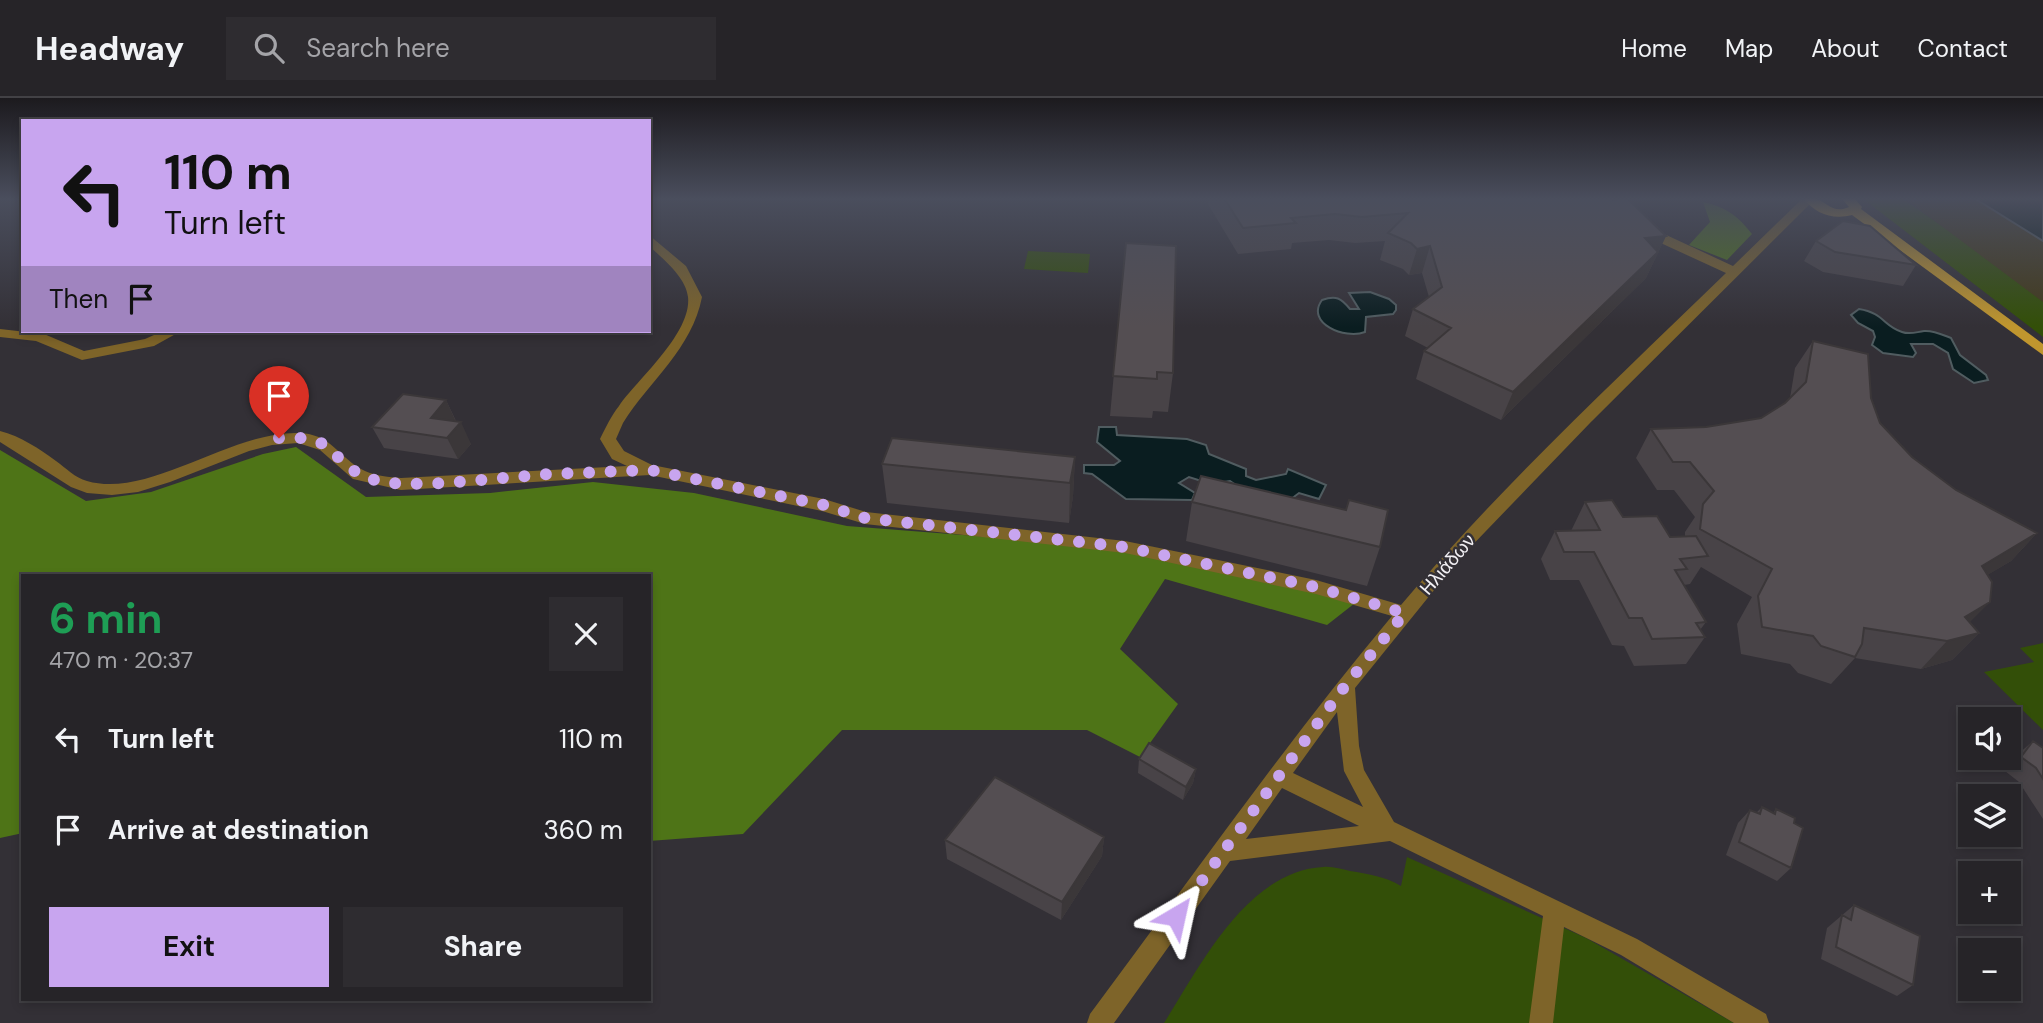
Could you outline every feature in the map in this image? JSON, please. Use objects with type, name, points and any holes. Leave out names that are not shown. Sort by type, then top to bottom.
[{"type":"main road","points":[[1897,241],[2043,351]]},
{"type":"street","points":[[651,241],[681,269],[695,298],[689,322],[670,354],[615,419],[608,439],[618,455],[650,470],[824,505],[865,518],[1125,547],[1316,587],[1405,613]]},
{"type":"street","points":[[1669,241],[1735,272]]},
{"type":"street","name":"Ηλιάδων","points":[[1099,1023],[1345,686],[1454,554],[1766,241]]},
{"type":"street","points":[[0,332],[39,337],[82,356],[149,344],[170,333]]},
{"type":"street","points":[[0,436],[18,444],[70,480],[87,487],[110,490],[150,482],[247,445],[279,438],[320,442],[358,474],[377,481],[401,484],[650,470]]},
{"type":"street","points":[[1345,686],[1349,746],[1354,771],[1388,832]]},
{"type":"street","points":[[1278,776],[1388,832],[1480,873],[1629,947],[1757,1023]]},
{"type":"street","points":[[1223,852],[1388,832]]},
{"type":"street","points":[[1541,1023],[1555,910]]},
{"type":"green space","points":[[1692,241],[1745,241],[1727,260],[1689,245]]},
{"type":"green space","points":[[1918,241],[1963,241],[2043,297],[2043,337]]},
{"type":"green space","points":[[1028,251],[1090,254],[1088,273],[1024,269]]},
{"type":"green space","points":[[296,447],[366,497],[490,493],[593,482],[694,493],[847,526],[1116,547],[1364,596],[1327,625],[1165,579],[1120,649],[1178,704],[1140,757],[1087,730],[842,730],[743,834],[651,841],[651,574],[21,574],[21,833],[0,838],[0,450],[86,501],[151,492],[263,454]]},
{"type":"green space","points":[[2043,643],[2043,730],[1984,672],[2034,662],[2020,648]]},
{"type":"green space","points":[[1407,857],[1586,938],[1734,1023],[1164,1023],[1228,925],[1271,885],[1296,873],[1326,867],[1376,876],[1401,886]]},
{"type":"sand","points":[[1962,241],[2043,241],[2043,302]]},
{"type":"shaded area","points":[[1370,292],[1389,299],[1396,305],[1396,310],[1393,314],[1366,317],[1365,332],[1347,334],[1338,331],[1330,328],[1319,316],[1318,308],[1322,300],[1338,298],[1350,309],[1359,309],[1349,293]]},
{"type":"shaded area","points":[[1859,309],[1874,313],[1902,332],[1931,331],[1951,338],[1960,355],[1986,375],[1988,380],[1974,383],[1953,369],[1948,353],[1933,344],[1911,344],[1916,353],[1913,357],[1883,353],[1872,345],[1875,337],[1873,331],[1858,323],[1851,315]]},
{"type":"shaded area","points":[[1099,427],[1116,427],[1117,435],[1187,439],[1206,445],[1209,454],[1246,469],[1246,476],[1256,480],[1286,474],[1288,469],[1326,485],[1319,499],[1299,493],[1274,512],[1230,481],[1211,484],[1189,477],[1179,483],[1195,493],[1192,500],[1126,499],[1092,474],[1084,473],[1084,465],[1114,465],[1120,461],[1097,442]]},
{"type":"building","points":[[1407,241],[1648,241],[1658,252],[1513,392],[1424,351],[1451,328],[1413,309],[1442,287],[1430,246],[1417,249]]},
{"type":"building","points":[[1816,241],[1888,241],[1916,265],[1835,252]]},
{"type":"building","points":[[1126,243],[1176,246],[1173,373],[1157,372],[1157,379],[1113,376]]},
{"type":"building","points":[[1813,341],[1868,354],[1871,398],[1880,423],[1912,457],[1956,490],[2037,533],[1982,566],[1992,582],[1990,602],[1965,617],[1979,633],[1947,641],[1864,628],[1862,644],[1855,657],[1821,646],[1813,636],[1762,627],[1758,596],[1772,569],[1700,529],[1703,504],[1714,491],[1690,462],[1673,462],[1651,429],[1706,427],[1761,418],[1785,403],[1806,382]]},
{"type":"building","points":[[403,394],[446,400],[431,418],[461,422],[447,438],[372,427]]},
{"type":"building","points":[[892,438],[1075,457],[1070,483],[882,464]]},
{"type":"building","points":[[1201,476],[1346,510],[1349,500],[1388,510],[1380,547],[1192,502]]},
{"type":"building","points":[[1612,500],[1623,517],[1657,516],[1670,537],[1696,536],[1708,556],[1680,559],[1687,569],[1675,570],[1706,622],[1696,623],[1705,637],[1652,639],[1642,618],[1629,618],[1594,552],[1564,552],[1555,531],[1600,530],[1585,502]]},
{"type":"building","points":[[2033,741],[2043,748],[2043,779],[2036,768],[2021,757]]},
{"type":"building","points":[[1149,743],[1196,769],[1186,787],[1139,759]]},
{"type":"building","points":[[995,777],[1104,837],[1062,902],[945,840]]},
{"type":"building","points":[[1762,807],[1775,814],[1776,809],[1795,818],[1794,823],[1803,828],[1791,868],[1739,842],[1750,810],[1760,814]]},
{"type":"building","points":[[1854,905],[1920,936],[1913,985],[1836,947],[1842,915],[1851,920]]},
{"type":"route","points":[[279,438],[320,442],[358,474],[377,481],[401,484],[446,483],[550,474],[650,470],[824,505],[865,518],[1125,547],[1316,587],[1405,613],[1345,686],[1176,916]]}]
